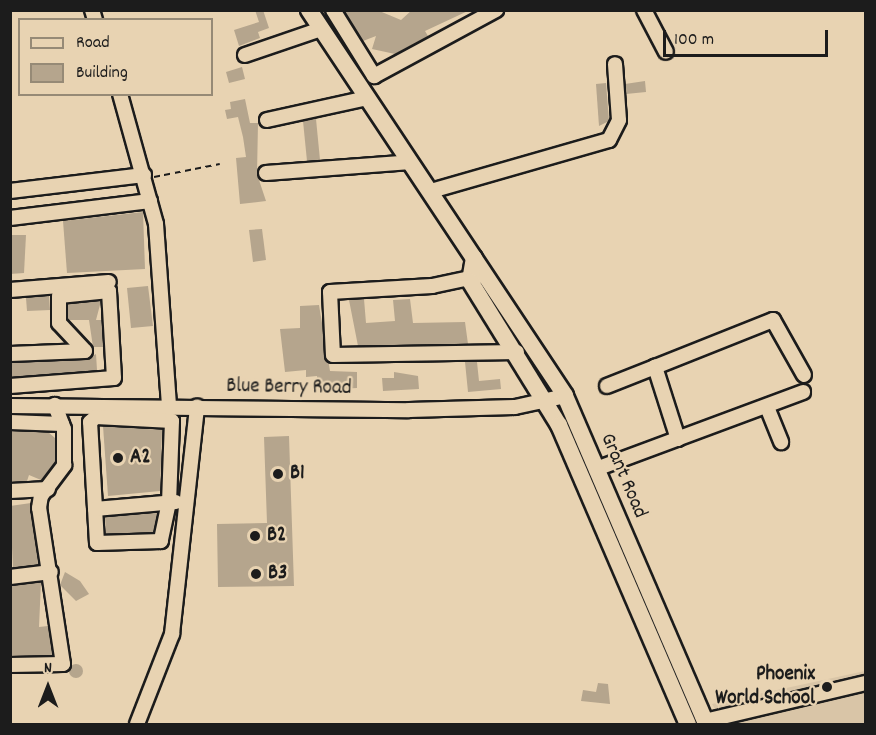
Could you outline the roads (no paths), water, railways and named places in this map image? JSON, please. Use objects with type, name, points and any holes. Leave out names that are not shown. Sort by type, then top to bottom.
[{"type":"main road","name":"Grant Road","points":[[309,10],[474,258],[478,277],[517,352],[548,403],[700,724]]},
{"type":"main road","name":"Grant Road","points":[[478,277],[565,396],[700,724]]},
{"type":"street","points":[[333,10],[374,76],[496,10]]},
{"type":"street","points":[[644,10],[666,52]]},
{"type":"street","points":[[245,55],[321,29]]},
{"type":"street","points":[[431,191],[609,140],[619,120],[615,64]]},
{"type":"street","points":[[121,96],[150,201],[169,404]]},
{"type":"street","points":[[267,120],[367,98]]},
{"type":"street","points":[[266,173],[411,162]]},
{"type":"street","points":[[10,191],[145,177]]},
{"type":"street","points":[[10,218],[150,201]]},
{"type":"street","points":[[478,277],[330,292],[333,355],[517,352]]},
{"type":"street","points":[[10,290],[109,282]]},
{"type":"street","points":[[10,354],[85,351],[59,322],[59,296],[109,291],[114,378],[10,386]]},
{"type":"street","points":[[607,386],[773,320],[804,375]]},
{"type":"street","points":[[655,367],[678,440]]},
{"type":"street","points":[[596,469],[803,392]]},
{"type":"street","name":"Blue Berry Road","points":[[10,406],[169,404],[409,410],[548,403],[565,396]]},
{"type":"street","points":[[10,665],[63,664],[51,572],[39,508],[48,489],[63,472],[60,404]]},
{"type":"street","points":[[137,724],[172,634],[197,406]]},
{"type":"street","points":[[767,406],[781,442]]},
{"type":"street","points":[[96,417],[171,418],[169,502],[165,535],[157,542],[99,545],[90,422],[96,417]]},
{"type":"street","points":[[10,422],[62,424]]},
{"type":"street","points":[[10,491],[48,489]]},
{"type":"street","points":[[95,509],[187,501]]},
{"type":"street","points":[[10,577],[51,572]]},
{"type":"street","points":[[700,724],[866,683]]},
{"type":"place","name":"A2","points":[[118,458]]},
{"type":"place","name":"B1","points":[[278,474]]},
{"type":"place","name":"B2","points":[[255,536]]},
{"type":"place","name":"B3","points":[[256,574]]},
{"type":"place","name":"Phoenix World School","points":[[827,687]]}]
